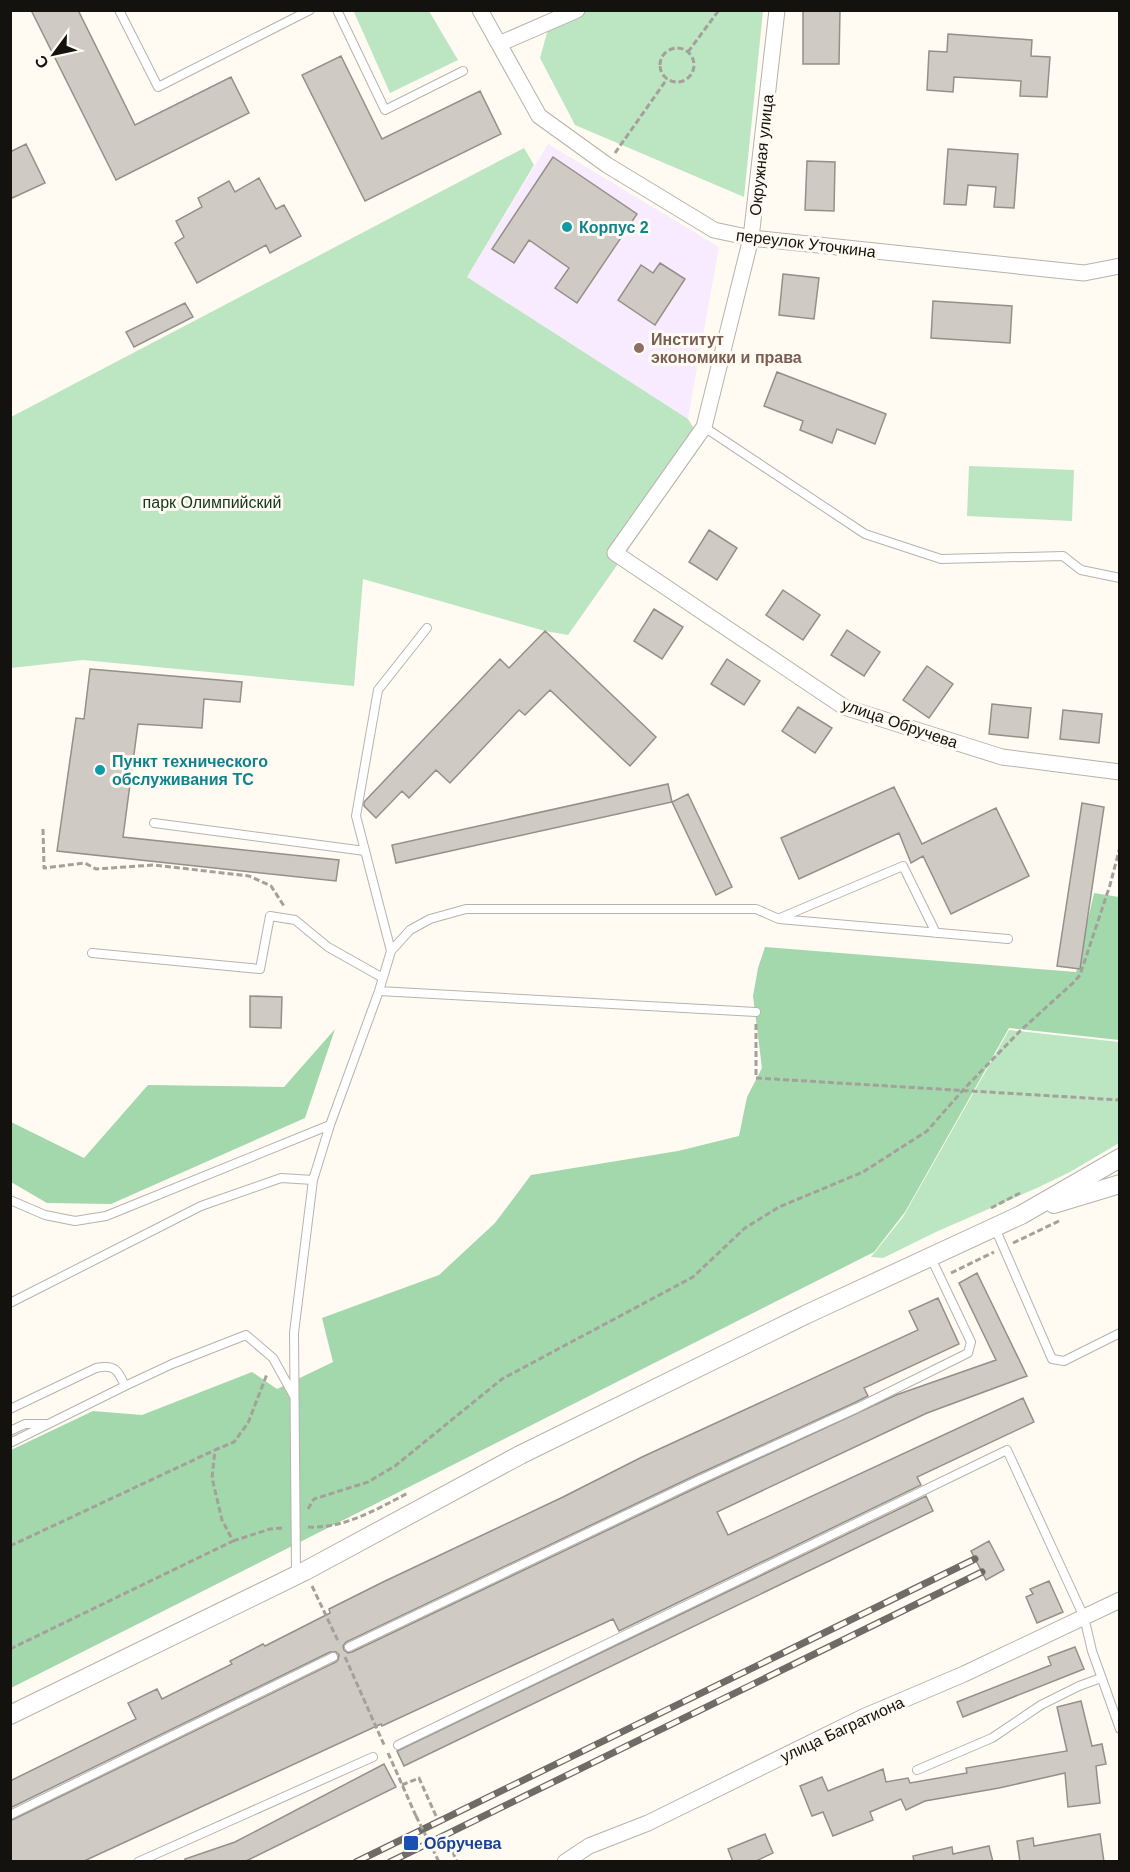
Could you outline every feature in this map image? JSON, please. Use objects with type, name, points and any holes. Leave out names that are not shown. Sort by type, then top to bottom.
[{"type":"street","name":"переулок Уточкина","points":[[480,10],[539,116],[607,165],[714,230],[752,238],[1084,273],[1119,266]]},
{"type":"street","points":[[499,44],[577,10]]},
{"type":"street","name":"Окружная улица","points":[[615,553],[704,427],[752,238],[777,10]]},
{"type":"street","name":"улица Обручева","points":[[615,553],[844,707],[1002,756],[1119,772]]},
{"type":"street","points":[[10,1715],[301,1573],[520,1455],[805,1315],[1021,1215],[1119,1158]]},
{"type":"street","points":[[1021,1215],[1119,1184]]},
{"type":"street","name":"улица Багратиона","points":[[566,1862],[589,1846],[648,1823],[863,1717],[964,1674],[1119,1600]]},
{"type":"lane","points":[[119,10],[158,87],[310,10]]},
{"type":"lane","points":[[337,10],[385,110],[463,71]]},
{"type":"lane","points":[[704,427],[865,534],[941,560],[1063,556],[1081,570],[1119,578]]},
{"type":"lane","points":[[391,951],[356,816],[378,690],[427,627]]},
{"type":"lane","points":[[154,823],[365,851]]},
{"type":"lane","points":[[779,919],[903,866],[936,933]]},
{"type":"lane","points":[[301,1573],[297,1526],[294,1333],[313,1180],[391,951],[410,930],[429,919],[466,909],[756,909],[779,919],[1008,939]]},
{"type":"lane","points":[[92,953],[260,969],[270,916],[295,920],[328,947],[383,978]]},
{"type":"lane","points":[[379,991],[756,1012]]},
{"type":"lane","points":[[10,1200],[45,1215],[75,1221],[106,1216],[330,1125]]},
{"type":"lane","points":[[10,1303],[201,1206],[281,1178],[313,1180]]},
{"type":"lane","points":[[994,1228],[1052,1359],[1064,1361],[1119,1333]]},
{"type":"lane","points":[[349,1647],[697,1481],[857,1408],[968,1353],[971,1342],[931,1258]]},
{"type":"lane","points":[[10,1443],[172,1364],[246,1335],[273,1358],[295,1398]]},
{"type":"lane","points":[[10,1409],[96,1368],[105,1366],[113,1367],[119,1372],[125,1386]]},
{"type":"lane","points":[[10,1431],[26,1424],[48,1424]]},
{"type":"lane","points":[[398,1745],[1007,1450],[1084,1617],[1092,1652],[1119,1729]]},
{"type":"lane","points":[[10,1815],[333,1657]]},
{"type":"lane","points":[[917,1770],[992,1738],[1041,1705],[1101,1678]]},
{"type":"lane","points":[[138,1862],[373,1757]]},
{"type":"path","points":[[688,52],[718,10]]},
{"type":"path","points":[[678,48],[688,52],[694,62],[694,68],[688,78],[678,82],[667,79],[661,70],[663,54],[678,48]]},
{"type":"path","points":[[607,165],[667,79]]},
{"type":"path","points":[[43,830],[44,868],[85,862],[96,869],[154,865],[249,876],[271,886],[295,920]]},
{"type":"path","points":[[10,1649],[233,1541],[270,1529],[297,1526],[314,1499],[368,1482],[395,1466],[502,1379],[693,1277],[745,1228],[779,1207],[863,1172],[927,1131],[1020,1031],[1080,975],[1110,885],[1119,848]]},
{"type":"path","points":[[756,1012],[756,1078],[1119,1100]]},
{"type":"path","points":[[940,1278],[1067,1218]]},
{"type":"path","points":[[10,1546],[234,1442],[248,1423],[273,1358]]},
{"type":"path","points":[[215,1450],[213,1478],[222,1520],[233,1541]]},
{"type":"path","points":[[301,1573],[340,1645]]},
{"type":"path","points":[[344,1656],[439,1862]]},
{"type":"path","points":[[402,1785],[419,1778],[436,1816]]},
{"type":"path","points":[[449,1843],[457,1862]]},
{"type":"shaded area","name":"Институт экономики и права","points":[[548,144],[719,247],[688,419],[467,277]]},
{"type":"green space","points":[[356,10],[429,11],[458,60],[390,93],[354,12]]},
{"type":"green space","points":[[562,11],[763,11],[744,197],[575,125],[540,58],[552,15]]},
{"type":"green space","name":"парк Олимпийский","points":[[524,148],[534,165],[467,277],[688,419],[703,443],[568,635],[545,631],[363,579],[354,686],[83,660],[11,668],[11,417]]},
{"type":"green space","points":[[969,466],[1074,470],[1072,521],[967,516]]},
{"type":"green space","points":[[1094,893],[1119,897],[1119,1040],[1009,1028],[905,1212],[874,1252],[11,1688],[11,1450],[93,1411],[142,1415],[252,1372],[277,1389],[333,1362],[322,1318],[439,1275],[495,1223],[531,1175],[678,1151],[739,1136],[747,1097],[762,1068],[753,996],[758,968],[765,947],[1076,972]]},
{"type":"green space","points":[[335,1029],[305,1118],[111,1204],[47,1203],[11,1182],[11,1122],[84,1158],[148,1085],[284,1087]]},
{"type":"green space","points":[[1009,1030],[1119,1042],[1119,1143],[1070,1172],[1037,1188],[938,1231],[883,1258],[871,1257],[903,1217]]},
{"type":"building","points":[[31,10],[78,10],[135,125],[231,77],[249,113],[116,180]]},
{"type":"building","points":[[803,10],[840,10],[839,64],[803,64]]},
{"type":"building","points":[[948,34],[1032,40],[1031,56],[1050,57],[1047,97],[1020,96],[1021,81],[954,77],[953,92],[927,90],[929,51],[947,52]]},
{"type":"building","points":[[341,56],[382,139],[480,91],[501,134],[365,201],[302,75]]},
{"type":"building","points":[[26,144],[45,183],[10,199],[10,152]]},
{"type":"building","points":[[948,149],[1018,154],[1014,208],[994,207],[996,187],[968,185],[966,205],[944,204]]},
{"type":"building","name":"Корпус 2","points":[[553,157],[637,214],[577,303],[555,288],[569,268],[529,240],[514,263],[492,249]]},
{"type":"building","points":[[807,161],[835,162],[834,211],[805,210]]},
{"type":"building","points":[[259,178],[276,209],[284,205],[301,236],[270,253],[266,245],[197,283],[175,243],[184,237],[176,221],[202,207],[198,198],[229,181],[235,192]]},
{"type":"building","points":[[660,263],[685,279],[655,325],[618,300],[641,265],[653,273]]},
{"type":"building","points":[[783,274],[819,278],[814,319],[779,315]]},
{"type":"building","points":[[933,301],[1012,306],[1010,343],[931,338]]},
{"type":"building","points":[[185,303],[193,317],[134,347],[126,332]]},
{"type":"building","points":[[777,372],[886,414],[875,444],[837,429],[832,443],[800,430],[803,421],[764,406]]},
{"type":"building","points":[[709,530],[737,548],[717,580],[689,562]]},
{"type":"building","points":[[783,590],[820,615],[803,640],[766,615]]},
{"type":"building","points":[[654,609],[683,627],[662,659],[634,641]]},
{"type":"building","points":[[847,630],[880,652],[864,676],[831,655]]},
{"type":"building","points":[[545,631],[656,737],[630,766],[550,690],[525,715],[519,710],[450,783],[436,770],[409,798],[402,791],[376,818],[364,806],[364,802],[500,659],[509,668]]},
{"type":"building","points":[[727,659],[760,681],[744,705],[711,684]]},
{"type":"building","points":[[927,666],[953,684],[929,718],[903,700]]},
{"type":"building","points":[[90,669],[242,682],[240,702],[204,699],[202,728],[138,724],[123,837],[339,860],[336,881],[57,851],[76,718],[84,719]]},
{"type":"building","points":[[992,704],[1031,708],[1028,738],[989,734]]},
{"type":"building","points":[[798,707],[832,728],[815,753],[782,731]]},
{"type":"building","points":[[1063,710],[1102,714],[1099,743],[1060,739]]},
{"type":"building","points":[[668,784],[672,802],[396,863],[392,845]]},
{"type":"building","points":[[894,787],[922,844],[996,808],[1029,876],[951,914],[923,856],[911,863],[899,833],[799,879],[781,838]]},
{"type":"building","points":[[688,794],[732,887],[716,895],[672,802]]},
{"type":"building","points":[[1082,803],[1104,807],[1080,969],[1057,966]]},
{"type":"building","points":[[250,996],[282,997],[281,1028],[250,1027]]},
{"type":"building","points":[[977,1273],[1027,1376],[927,1413],[717,1512],[728,1535],[1023,1398],[1034,1422],[917,1477],[921,1485],[619,1631],[613,1619],[82,1862],[10,1862],[10,1821],[336,1662],[339,1655],[336,1652],[330,1652],[10,1808],[10,1781],[136,1719],[128,1703],[157,1689],[162,1699],[232,1664],[230,1661],[263,1644],[265,1646],[330,1613],[329,1609],[383,1582],[642,1457],[918,1330],[909,1311],[938,1298],[959,1344],[864,1388],[868,1396],[854,1403],[694,1476],[346,1642],[343,1646],[344,1650],[348,1653],[352,1652],[896,1395],[996,1360],[959,1283]]},
{"type":"building","points":[[926,1496],[933,1511],[404,1766],[397,1751]]},
{"type":"building","points":[[989,1541],[1004,1570],[986,1580],[971,1551]]},
{"type":"building","points":[[1049,1581],[1063,1612],[1037,1623],[1026,1597],[1033,1594],[1030,1589]]},
{"type":"building","points":[[1075,1647],[1084,1669],[963,1717],[957,1702],[1051,1665],[1048,1657]]},
{"type":"building","points":[[1081,1701],[1092,1746],[1102,1744],[1106,1764],[1096,1766],[1100,1803],[1068,1807],[1065,1773],[925,1801],[906,1810],[901,1799],[870,1812],[873,1820],[833,1836],[823,1812],[812,1816],[800,1786],[822,1777],[828,1791],[883,1769],[886,1782],[908,1778],[910,1783],[967,1773],[966,1768],[1067,1751],[1057,1707]]},
{"type":"building","points":[[384,1764],[396,1787],[244,1862],[185,1862],[185,1859],[235,1842]]},
{"type":"building","points":[[765,1834],[773,1853],[754,1862],[733,1862],[728,1849]]},
{"type":"building","points":[[1100,1834],[1104,1862],[1020,1862],[1017,1841],[1033,1838],[1034,1846]]},
{"type":"building","points":[[989,1846],[993,1862],[914,1862],[913,1856],[952,1847],[953,1854]]},
{"type":"railway","points":[[356,1862],[975,1559]]},
{"type":"railway","points":[[390,1862],[982,1572]]},
{"type":"place","name":"Корпус 2","points":[[567,227]]},
{"type":"place","name":"Институт экономики и права","points":[[639,348]]},
{"type":"place","name":"Пункт технического обслуживания ТС","points":[[100,770]]},
{"type":"place","name":"Обручева","points":[[411,1843]]}]
